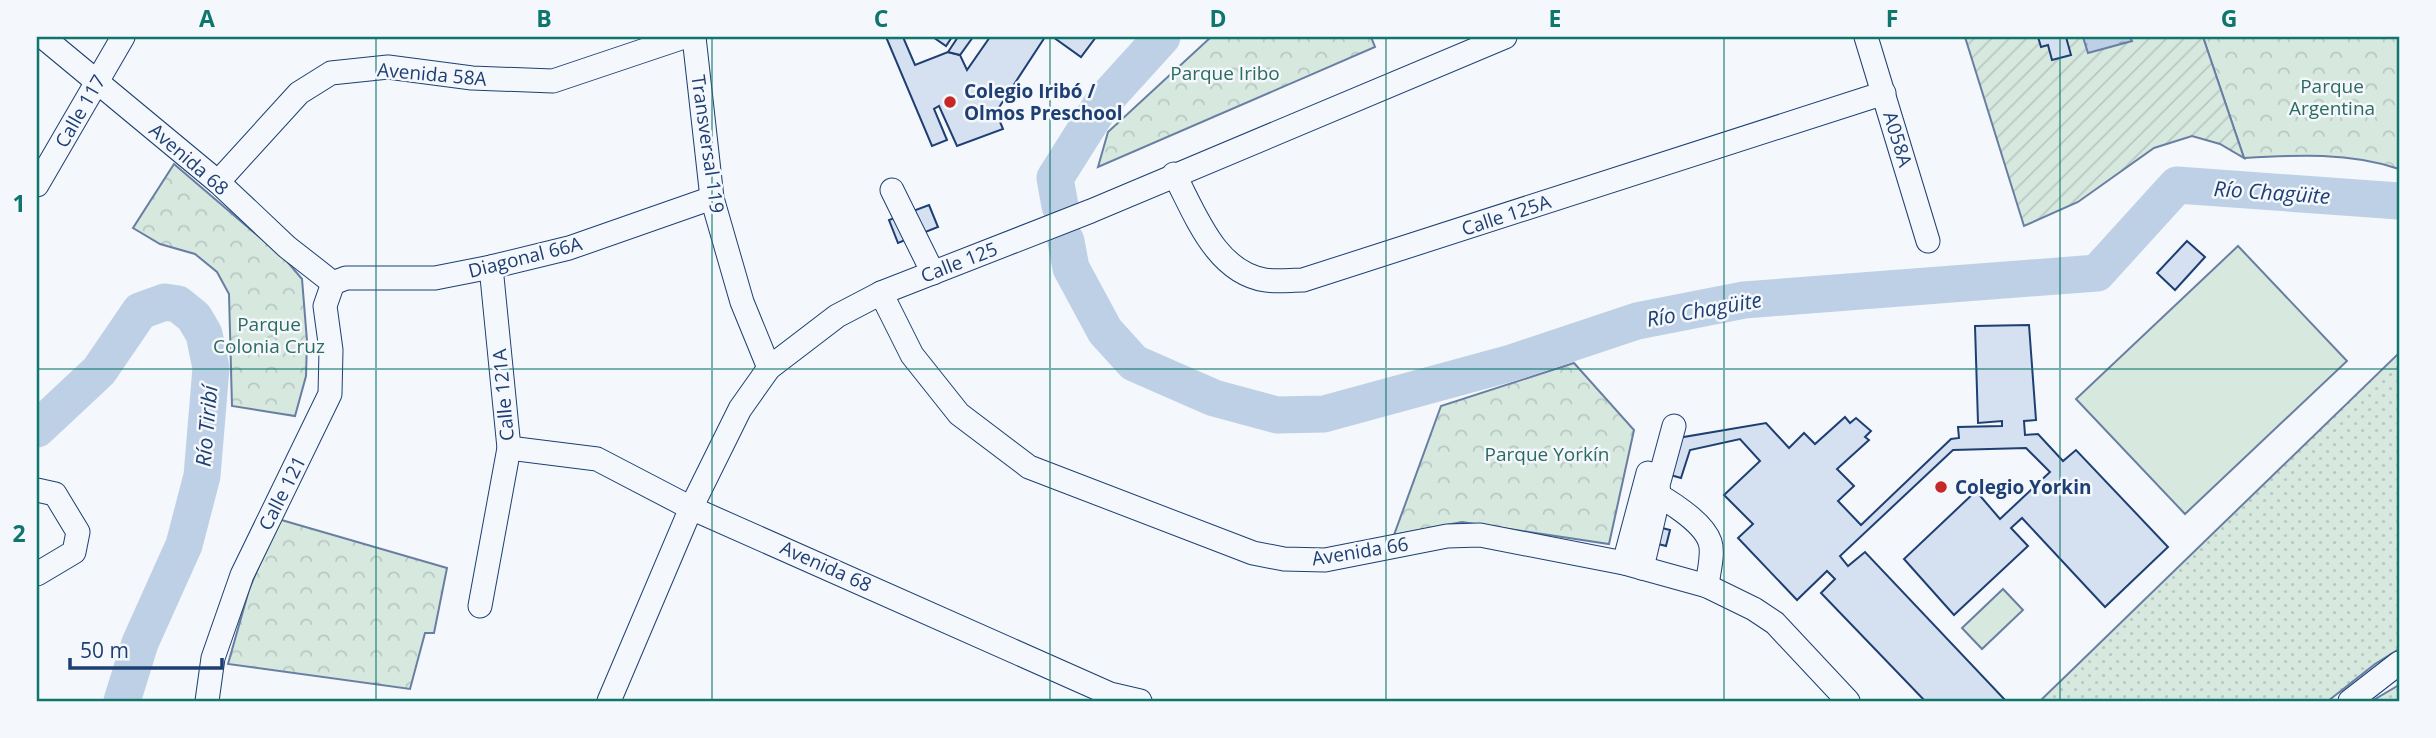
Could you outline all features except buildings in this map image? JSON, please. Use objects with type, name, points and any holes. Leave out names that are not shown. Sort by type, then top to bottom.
[{"type":"street","name":"Avenida 68","points":[[43,37],[218,182],[287,247],[333,283]]},
{"type":"street","name":"Calle 117","points":[[37,185],[122,37]]},
{"type":"street","name":"Avenida 58A","points":[[218,182],[299,93],[331,73],[388,67],[472,78],[553,81],[684,37]]},
{"type":"street","name":"Transversal 119","points":[[694,37],[712,198],[742,302],[769,368]]},
{"type":"street","name":"Calle 125","points":[[608,701],[691,508],[740,409],[769,368],[837,317],[881,293],[1091,211],[1505,37]]},
{"type":"street","name":"A058A","points":[[1866,37],[1928,241]]},
{"type":"street","name":"Calle 125A","points":[[1174,174],[1211,243],[1233,267],[1264,280],[1303,280],[1884,93]]},
{"type":"street","points":[[892,190],[933,272]]},
{"type":"street","name":"Diagonal 66A","points":[[333,283],[346,278],[435,278],[491,267],[569,248],[712,198]]},
{"type":"street","name":"Calle 121A","points":[[480,606],[509,448],[491,267]]},
{"type":"street","name":"Calle 121","points":[[206,701],[213,658],[242,575],[330,394],[331,350],[325,306],[333,283]]},
{"type":"street","name":"Avenida 66","points":[[881,293],[912,355],[959,414],[1029,467],[1253,553],[1284,559],[1325,560],[1447,536],[1480,535],[1633,565],[1707,586],[1754,609],[1775,623],[1848,701]]},
{"type":"street","points":[[1633,565],[1667,428]]},
{"type":"street","name":"Avenida 68","points":[[509,448],[597,459],[691,508],[1110,694],[1140,701]]},
{"type":"street","points":[[1652,491],[1674,503],[1706,535],[1711,544],[1707,586]]},
{"type":"street","points":[[37,574],[74,552],[78,532],[46,492]]},
{"type":"street","points":[[2350,701],[2399,663]]},
{"type":"green space","name":"Parque Iribo","points":[[1211,37],[1371,37],[1375,47],[1098,167],[1108,132]]},
{"type":"green space","points":[[1965,37],[2203,37],[2244,158],[2220,144],[2192,136],[2154,148],[2078,202],[2024,226]]},
{"type":"green space","name":"Parque Argentina","points":[[2203,37],[2399,37],[2399,169],[2342,157],[2244,158]]},
{"type":"green space","name":"Parque Colonia Cruz","points":[[174,164],[285,259],[302,279],[307,341],[306,376],[295,416],[232,406],[229,294],[217,272],[195,254],[160,244],[133,228]]},
{"type":"green space","points":[[2238,246],[2347,361],[2185,514],[2076,399]]},
{"type":"green space","points":[[2399,353],[2399,649],[2328,701],[2040,701]]},
{"type":"green space","name":"Parque Yorkín","points":[[1574,363],[1634,430],[1609,544],[1462,522],[1394,535],[1441,406]]},
{"type":"green space","points":[[278,519],[447,568],[434,633],[425,633],[410,689],[228,664],[249,590]]},
{"type":"green space","points":[[2003,589],[2023,610],[1982,649],[1962,628]]},
{"type":"green space","points":[[2399,685],[2399,701],[2372,701]]},
{"type":"water","points":[[2083,37],[2130,37],[2132,41],[2088,53]]},
{"type":"waterway","name":"Río Chagüite","points":[[1060,206],[1055,178],[1103,102],[1162,37]]},
{"type":"waterway","name":"Río Chagüite","points":[[1066,241],[1071,268],[1105,331],[1134,363],[1214,398],[1277,415],[1324,414],[1511,363],[1637,321],[1744,300],[2097,273],[2177,185],[2399,201]]},
{"type":"waterway","name":"Río Tiribí","points":[[37,429],[99,371],[140,311],[165,302],[178,304],[194,317],[204,334],[211,368],[202,476],[184,545],[140,643],[122,701]]},
{"type":"place","name":"Colegio Iribó / Olmos Preschool","points":[[950,102]]},
{"type":"place","name":"Colegio Yorkin","points":[[1941,487]]}]
